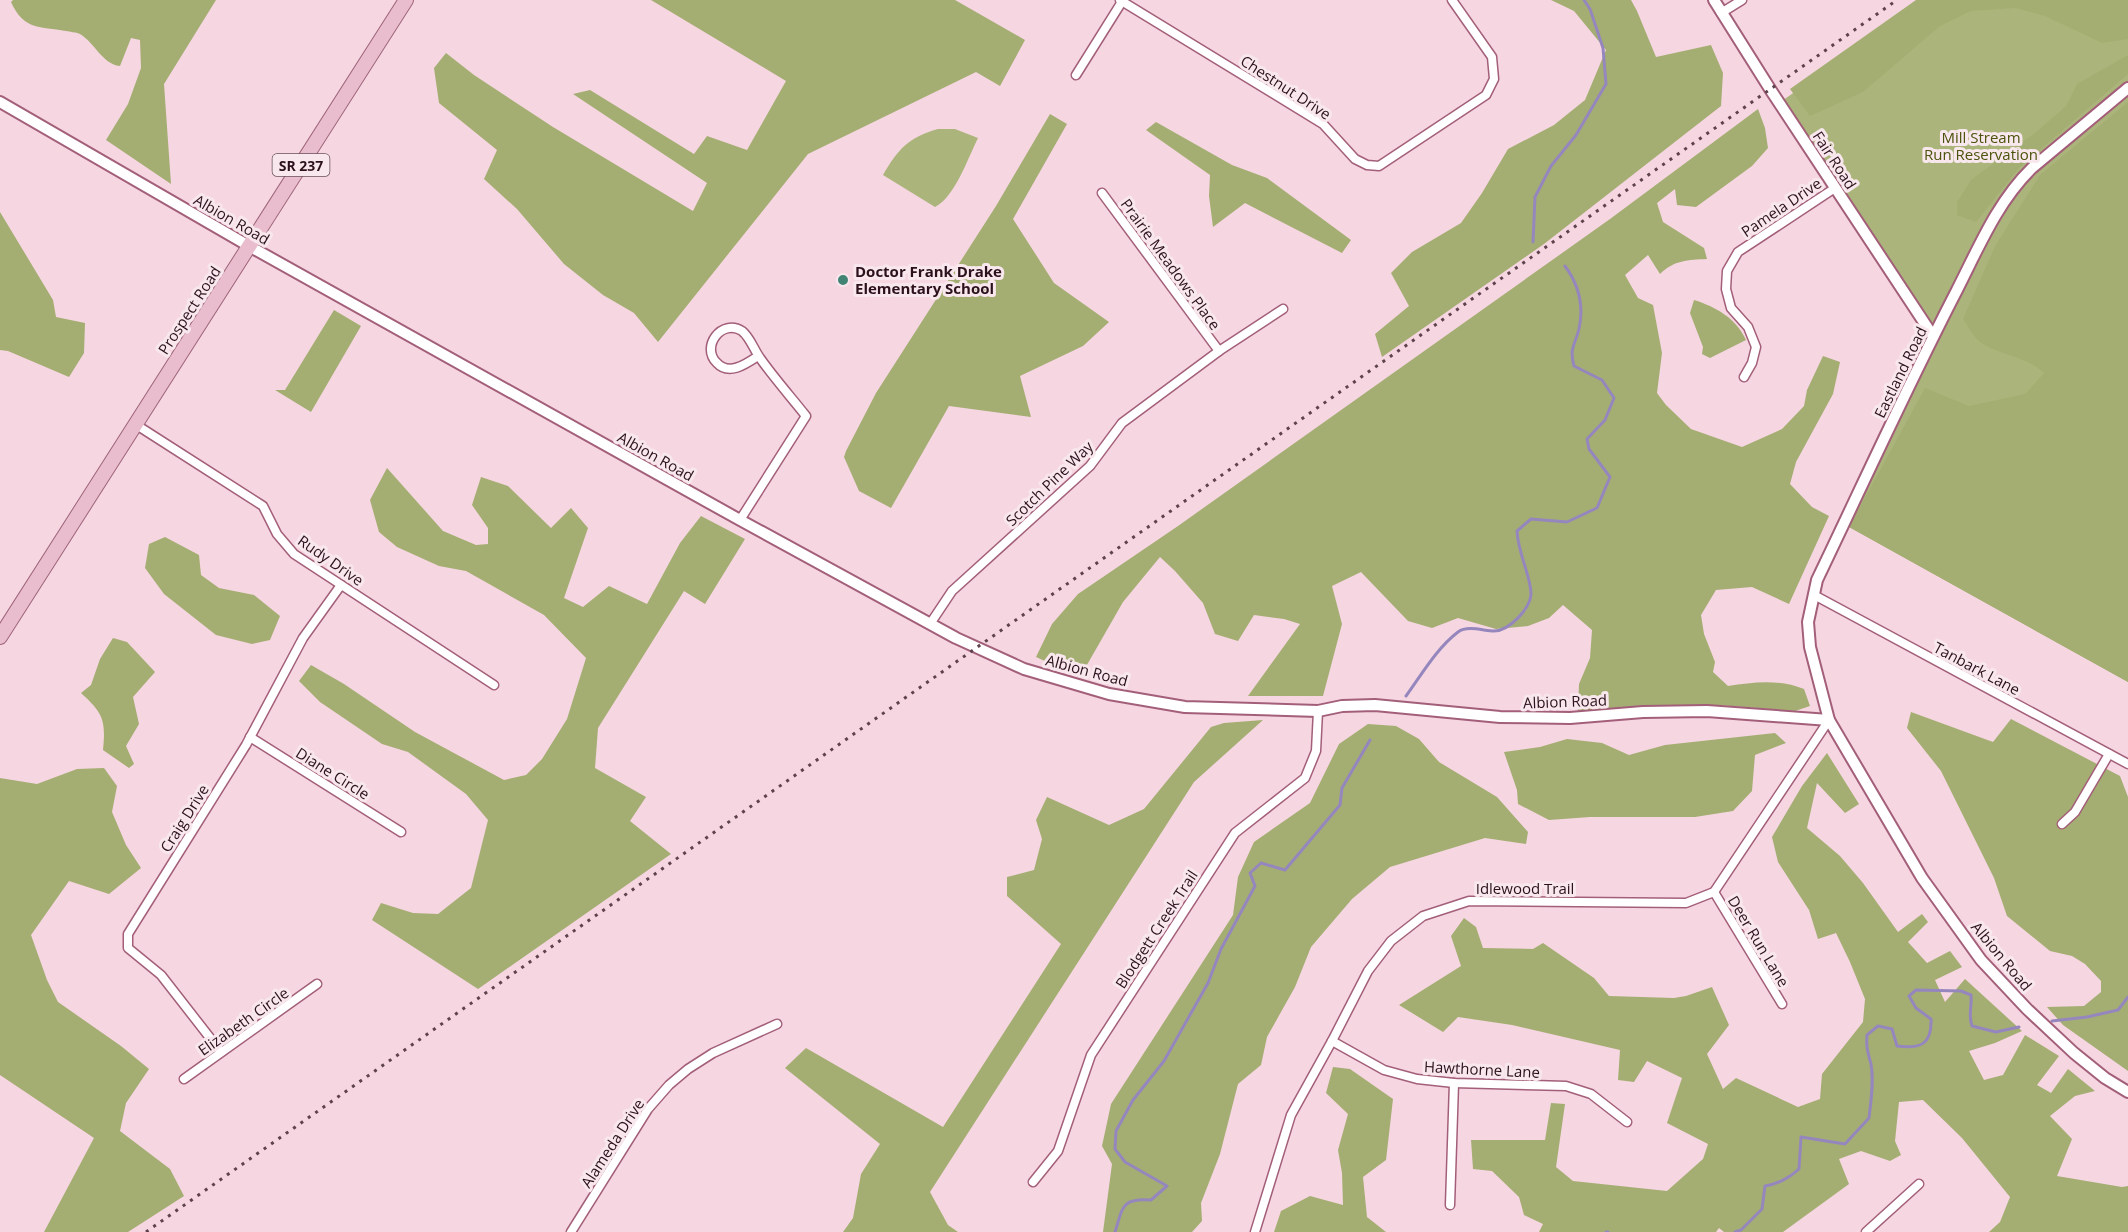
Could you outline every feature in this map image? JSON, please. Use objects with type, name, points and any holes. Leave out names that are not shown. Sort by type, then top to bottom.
[{"type":"main road","name":"Prospect Road","points":[[0,638],[406,0]]},
{"type":"street","name":"Chestnut Drive","points":[[1122,0],[1323,124],[1355,159],[1367,165],[1379,166],[1486,95],[1494,79],[1492,57],[1452,0]]},
{"type":"street","points":[[1076,75],[1122,0]]},
{"type":"street","name":"Fair Road","points":[[1714,0],[1934,336]]},
{"type":"street","points":[[1721,13],[1742,0]]},
{"type":"street","name":"Eastland Road","points":[[1829,720],[1810,647],[1808,622],[1817,580],[1934,336],[1996,215],[2020,180],[2128,88]]},
{"type":"street","name":"Albion Road","points":[[0,102],[249,246],[740,520],[977,649],[1024,669],[1109,694],[1185,707],[1318,711],[1342,706],[1375,705],[1500,717],[1570,718],[1643,712],[1707,711],[1829,720],[1922,879],[1981,960],[2074,1053],[2104,1078],[2128,1092]]},
{"type":"street","name":"Pamela Drive","points":[[1744,377],[1752,363],[1756,347],[1748,327],[1731,308],[1726,289],[1727,271],[1738,252],[1835,188]]},
{"type":"street","name":"Prairie Meadows Place","points":[[1102,193],[1219,351]]},
{"type":"street","name":"Scotch Pine Way","points":[[930,624],[952,591],[1090,466],[1122,423],[1219,351],[1283,309]]},
{"type":"street","points":[[740,520],[806,416],[741,331],[729,328],[719,331],[710,348],[712,359],[720,366],[731,369],[740,367],[758,356]]},
{"type":"street","name":"Rudy Drive","points":[[135,424],[263,506],[277,534],[294,554],[494,685]]},
{"type":"street","name":"Craig Drive","points":[[221,1052],[161,975],[128,948],[128,934],[250,736],[303,638],[341,585]]},
{"type":"street","name":"Tanbark Lane","points":[[1814,595],[2128,764]]},
{"type":"street","name":"Blodgett Creek Trail","points":[[1033,1182],[1058,1151],[1091,1055],[1235,833],[1305,778],[1316,752],[1318,711]]},
{"type":"street","points":[[1714,892],[1829,720]]},
{"type":"street","name":"Diane Circle","points":[[250,736],[401,832]]},
{"type":"street","points":[[2061,824],[2075,812],[2109,754]]},
{"type":"street","name":"Deer Run Lane","points":[[1714,892],[1782,1004]]},
{"type":"street","name":"Idlewood Trail","points":[[1255,1232],[1291,1115],[1368,971],[1391,941],[1423,916],[1469,901],[1686,903],[1714,892]]},
{"type":"street","name":"Elizabeth Circle","points":[[184,1079],[317,984]]},
{"type":"street","name":"Alameda Drive","points":[[571,1232],[648,1109],[669,1085],[713,1053],[777,1024]]},
{"type":"street","name":"Hawthorne Lane","points":[[1332,1041],[1384,1070],[1417,1079],[1454,1083],[1566,1086],[1591,1094],[1627,1122]]},
{"type":"street","points":[[1450,1205],[1454,1083]]},
{"type":"street","points":[[1866,1232],[1918,1184]]},
{"type":"green space","points":[[13,0],[216,0],[164,84],[171,184],[106,140],[128,104],[141,68],[140,40],[131,38],[120,66],[103,57],[80,34],[27,23],[16,11],[11,2]]},
{"type":"green space","points":[[651,0],[955,0],[1025,40],[1000,86],[976,72],[808,154],[658,342],[634,313],[603,295],[564,264],[517,209],[484,179],[497,150],[439,103],[434,68],[446,53],[474,75],[553,127],[693,211],[707,183],[573,94],[590,90],[694,154],[707,136],[747,150],[786,81]]},
{"type":"green space","points":[[1551,0],[1631,0],[1656,57],[1711,45],[1723,73],[1721,106],[1544,244],[1382,357],[1375,334],[1409,306],[1391,273],[1412,252],[1461,223],[1508,149],[1554,125],[1585,100],[1606,50],[1574,11]]},
{"type":"green space","points":[[1916,0],[2128,0],[2128,39],[2102,43],[2045,16],[2015,8],[1971,11],[1940,26],[1863,92],[1810,116],[1790,89]]},
{"type":"green space","name":"Mill Stream Run Reservation","points":[[1926,0],[2128,0],[2128,682],[1842,523],[1932,339],[1779,103]]},
{"type":"green space","points":[[2128,55],[2128,74],[2019,168],[1976,222],[1957,215],[1957,202],[1971,180],[2036,132],[2066,106],[2077,84]]},
{"type":"green space","points":[[2128,102],[2128,682],[1849,527],[1925,388],[1969,406],[2025,394],[2044,373],[2020,359],[1980,342],[1963,319],[1995,246],[2040,175]]},
{"type":"green space","points":[[1758,109],[1765,128],[1768,148],[1752,166],[1696,207],[1677,205],[1675,189],[1657,203],[1663,222],[1704,248],[1707,259],[1676,263],[1660,274],[1648,255],[1625,275],[1638,298],[1653,305],[1662,353],[1657,393],[1691,429],[1742,447],[1782,429],[1804,406],[1807,390],[1823,356],[1840,362],[1833,394],[1796,462],[1790,484],[1812,507],[1829,516],[1789,604],[1752,587],[1716,590],[1701,615],[1704,634],[1715,662],[1713,672],[1728,686],[1766,682],[1795,686],[1804,689],[1810,706],[1795,711],[1717,705],[1578,711],[1579,684],[1590,658],[1592,630],[1563,605],[1549,618],[1528,626],[1496,629],[1458,618],[1432,628],[1408,621],[1361,572],[1332,586],[1342,624],[1323,696],[1248,696],[1300,624],[1284,619],[1254,615],[1238,641],[1215,634],[1203,603],[1160,557],[1123,602],[1080,677],[1036,657],[1052,624],[1078,594],[1178,526],[1610,219]]},
{"type":"green space","points":[[1050,114],[1067,124],[1013,219],[1054,283],[1109,322],[1083,346],[1020,376],[1031,417],[949,406],[891,508],[859,491],[844,457],[846,451],[876,393],[996,206]]},
{"type":"green space","points":[[1156,122],[1232,165],[1267,178],[1351,240],[1342,253],[1245,203],[1213,227],[1209,196],[1210,175],[1146,130]]},
{"type":"green space","points":[[938,129],[955,129],[978,138],[955,186],[949,195],[935,207],[883,175],[905,145],[919,136]]},
{"type":"green space","points":[[0,212],[53,300],[56,317],[85,323],[84,353],[69,377],[8,351],[0,350]]},
{"type":"green space","points":[[1694,300],[1724,314],[1737,325],[1746,340],[1710,358],[1702,354],[1703,347],[1690,313]]},
{"type":"green space","points":[[334,310],[361,326],[311,412],[275,390],[285,390]]},
{"type":"green space","points":[[387,468],[443,531],[476,545],[488,544],[488,528],[472,505],[481,477],[508,486],[551,528],[571,508],[588,528],[564,598],[583,607],[609,586],[647,604],[680,543],[701,516],[745,539],[705,604],[684,591],[598,728],[595,768],[646,797],[630,821],[671,854],[478,989],[372,920],[381,903],[413,913],[438,914],[471,888],[488,820],[466,794],[408,752],[382,744],[320,702],[299,681],[311,665],[344,684],[415,732],[504,780],[526,775],[542,759],[567,719],[586,658],[544,615],[466,571],[439,566],[397,547],[379,532],[370,500]]},
{"type":"green space","points":[[165,537],[199,555],[201,575],[219,588],[254,595],[280,616],[270,640],[252,644],[216,635],[164,594],[145,568],[149,544]]},
{"type":"green space","points":[[113,638],[127,642],[155,672],[133,697],[139,724],[126,746],[134,764],[129,768],[103,750],[104,731],[101,718],[94,706],[81,693],[91,685],[100,659]]},
{"type":"green space","points":[[1911,712],[1993,742],[2011,719],[2120,776],[2128,797],[2128,1071],[2063,1025],[2047,1007],[2084,1006],[2101,992],[2101,981],[2085,964],[2072,956],[2050,951],[2007,916],[1994,878],[1941,771],[1907,728]]},
{"type":"green space","points":[[1263,720],[1194,782],[930,1192],[948,1225],[958,1232],[843,1232],[853,1218],[861,1174],[880,1144],[785,1068],[806,1048],[943,1127],[1061,944],[1007,896],[1007,877],[1034,870],[1042,839],[1036,820],[1047,797],[1109,825],[1144,809],[1211,727],[1224,723]]},
{"type":"green space","points":[[1368,724],[1396,726],[1419,739],[1439,762],[1497,797],[1528,832],[1526,844],[1485,838],[1390,867],[1352,899],[1311,947],[1295,987],[1267,1037],[1261,1065],[1238,1084],[1220,1154],[1201,1203],[1202,1221],[1192,1232],[1103,1232],[1112,1164],[1102,1146],[1111,1104],[1233,915],[1238,877],[1254,842],[1310,803],[1339,744]]},
{"type":"green space","points":[[1775,733],[1786,743],[1755,755],[1752,791],[1733,811],[1695,817],[1590,817],[1549,820],[1518,804],[1517,790],[1504,752],[1540,747],[1567,739],[1602,743],[1629,755],[1665,745]]},
{"type":"green space","points":[[1827,753],[1859,804],[1845,813],[1817,783],[1807,828],[1840,856],[1863,883],[1898,932],[1922,914],[1928,922],[1908,942],[1927,963],[1950,951],[1962,967],[1935,980],[1945,1002],[1965,979],[2022,1031],[1969,1051],[1984,1080],[2003,1075],[2025,1035],[2059,1056],[2037,1085],[2051,1093],[2068,1069],[2095,1091],[2075,1096],[2050,1116],[2072,1139],[2057,1176],[2122,1187],[2128,1186],[2128,1232],[1989,1232],[2000,1222],[2010,1197],[1962,1138],[1923,1100],[1899,1102],[1895,1141],[1901,1155],[1890,1161],[1861,1151],[1839,1159],[1849,1184],[1783,1232],[1724,1232],[1719,1228],[1716,1232],[1539,1232],[1543,1224],[1524,1215],[1519,1197],[1492,1171],[1473,1169],[1471,1140],[1545,1140],[1551,1103],[1565,1104],[1556,1167],[1573,1181],[1667,1191],[1703,1159],[1708,1144],[1667,1123],[1682,1078],[1647,1061],[1634,1082],[1618,1080],[1620,1050],[1512,1025],[1458,1017],[1443,1032],[1399,1005],[1461,966],[1451,936],[1464,918],[1476,927],[1483,948],[1533,949],[1543,943],[1594,978],[1609,996],[1674,998],[1712,987],[1729,1025],[1707,1054],[1723,1089],[1736,1078],[1798,1107],[1820,1099],[1822,1074],[1863,1022],[1865,999],[1836,933],[1818,939],[1809,910],[1778,862],[1772,837],[1802,786]]},
{"type":"green space","points":[[104,768],[117,786],[112,812],[126,845],[141,868],[109,894],[69,881],[31,935],[47,980],[58,1002],[121,1046],[149,1069],[126,1103],[120,1131],[170,1169],[184,1196],[128,1232],[44,1232],[94,1138],[0,1075],[0,778],[37,784],[77,769]]},
{"type":"green space","points":[[1333,1067],[1350,1069],[1393,1099],[1386,1160],[1363,1177],[1367,1217],[1386,1232],[1274,1232],[1281,1211],[1310,1196],[1343,1205],[1342,1173],[1338,1150],[1348,1114],[1326,1093]]},
{"type":"waterway","points":[[1533,242],[1535,197],[1551,166],[1576,135],[1606,84],[1603,48],[1590,9],[1584,0]]},
{"type":"waterway","points":[[1406,696],[1437,653],[1458,632],[1471,629],[1500,630],[1512,623],[1523,612],[1531,594],[1517,531],[1531,519],[1567,522],[1597,508],[1610,477],[1589,449],[1587,439],[1605,420],[1614,398],[1602,380],[1574,366],[1572,351],[1579,329],[1581,312],[1577,288],[1565,266]]},
{"type":"waterway","points":[[1115,1232],[1125,1206],[1134,1201],[1151,1200],[1167,1186],[1125,1162],[1115,1149],[1116,1131],[1133,1100],[1164,1061],[1208,983],[1221,949],[1255,886],[1250,873],[1261,863],[1285,870],[1340,805],[1342,788],[1370,740]]},
{"type":"waterway","points":[[1735,1232],[1741,1230],[1762,1209],[1765,1186],[1783,1180],[1799,1169],[1801,1137],[1845,1144],[1869,1118],[1872,1077],[1867,1035],[1878,1026],[1892,1029],[1897,1046],[1918,1046],[1927,1040],[1931,1019],[1916,1008],[1909,996],[1916,990],[1961,991],[1971,995],[1972,1026],[1996,1032],[2019,1027]]},
{"type":"waterway","points":[[2052,1021],[2087,1017],[2118,1010],[2128,997]]},
{"type":"railway","points":[[146,1232],[1897,0]]},
{"type":"place","name":"Doctor Frank Drake Elementary School","points":[[843,280]]}]
